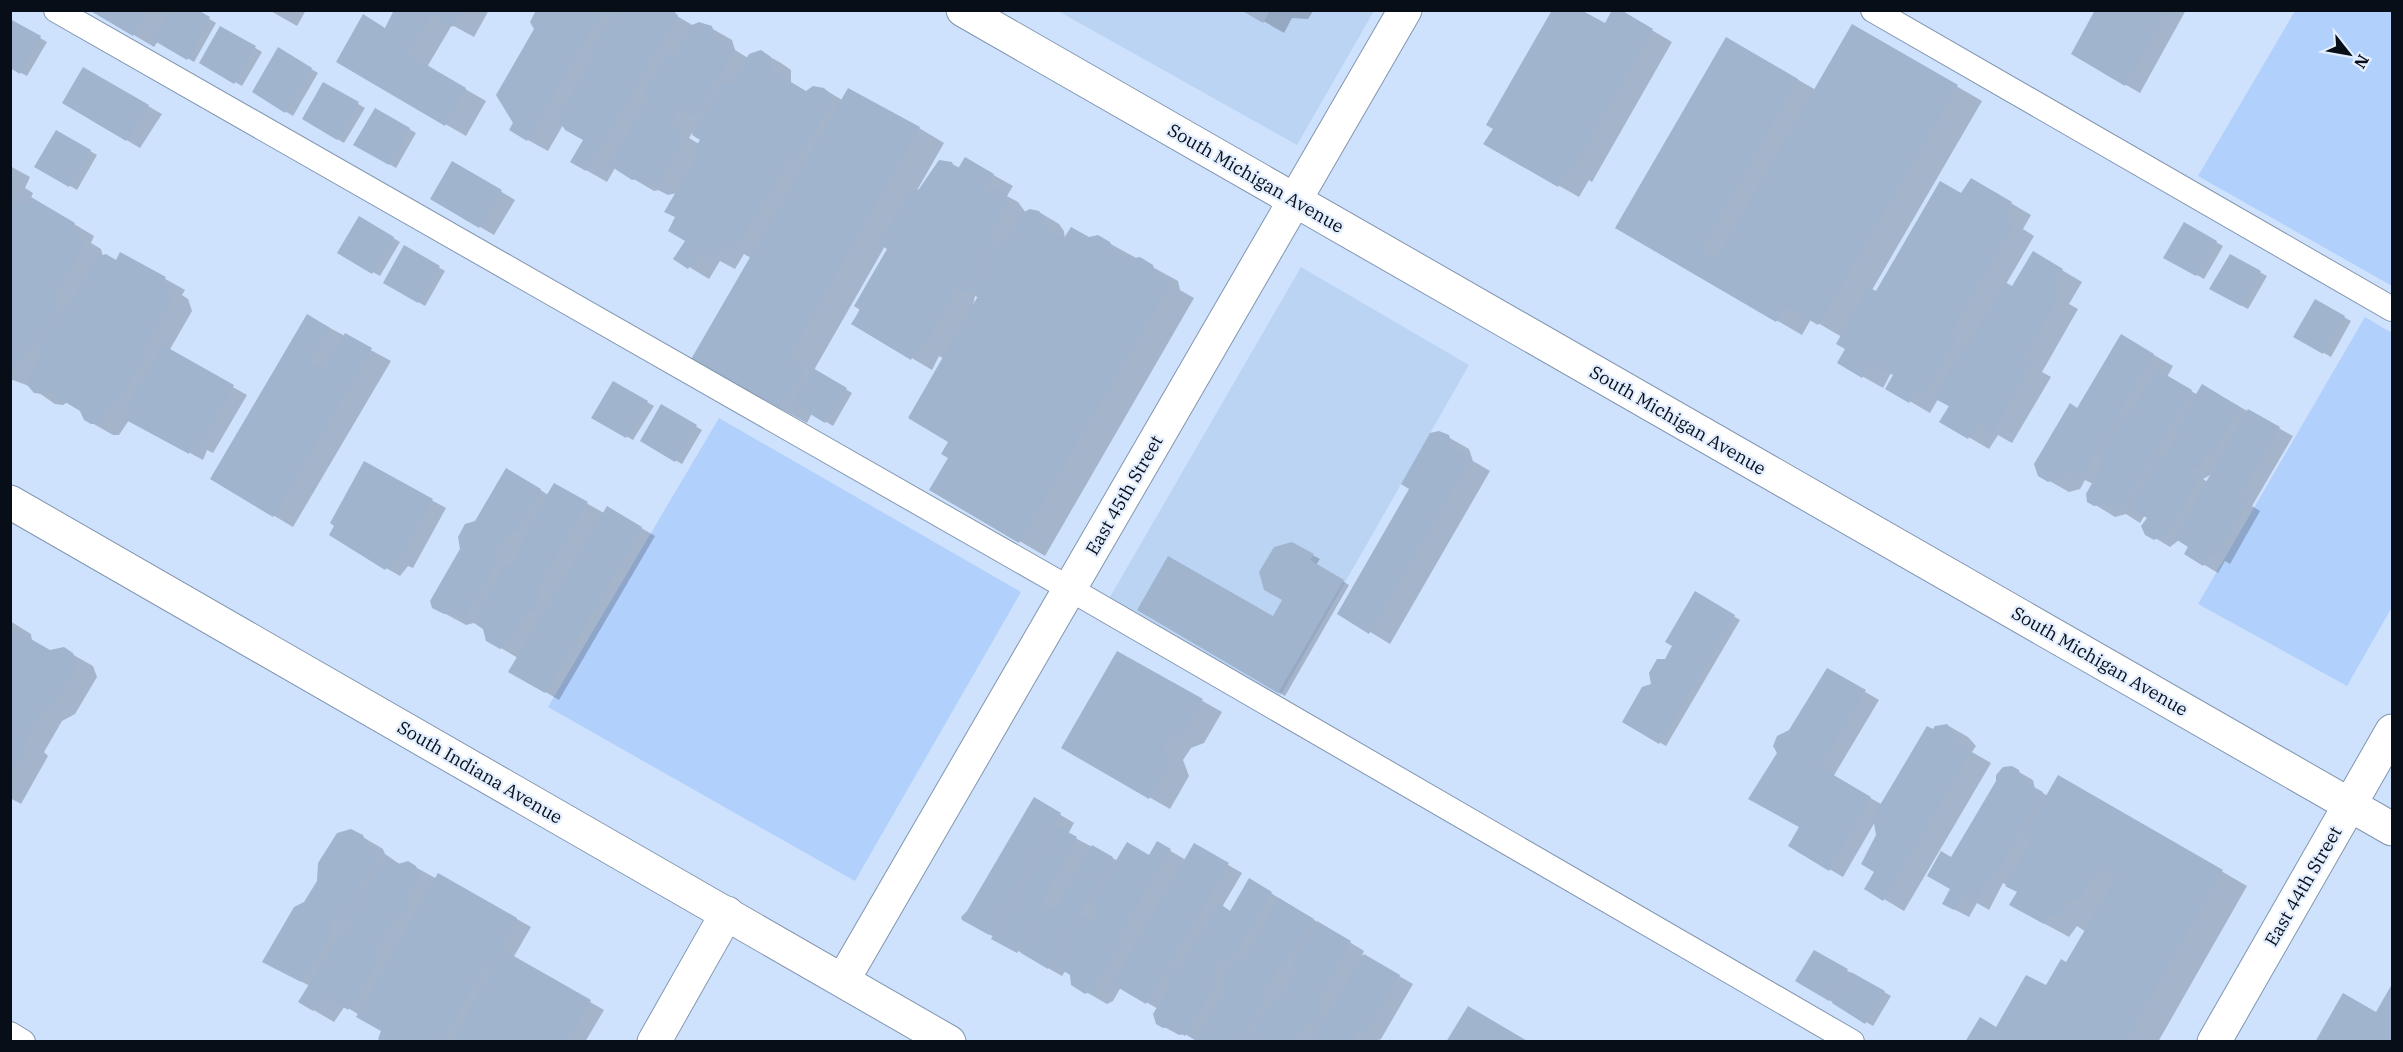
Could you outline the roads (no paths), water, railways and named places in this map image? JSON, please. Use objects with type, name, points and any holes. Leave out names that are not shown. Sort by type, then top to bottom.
[{"type":"street","name":"South Michigan Avenue","points":[[963,10],[2392,829]]},
{"type":"street","name":"East 45th Street","points":[[843,980],[1405,10]]},
{"type":"street","name":"South Indiana Avenue","points":[[10,502],[949,1041]]},
{"type":"street","name":"East 44th Street","points":[[2214,1041],[2392,732]]},
{"type":"street","points":[[654,1041],[727,913]]},
{"type":"lane","points":[[56,10],[1070,590],[1852,1041]]},
{"type":"lane","points":[[1873,10],[2392,309]]},
{"type":"lane","points":[[10,1034],[23,1041]]}]
